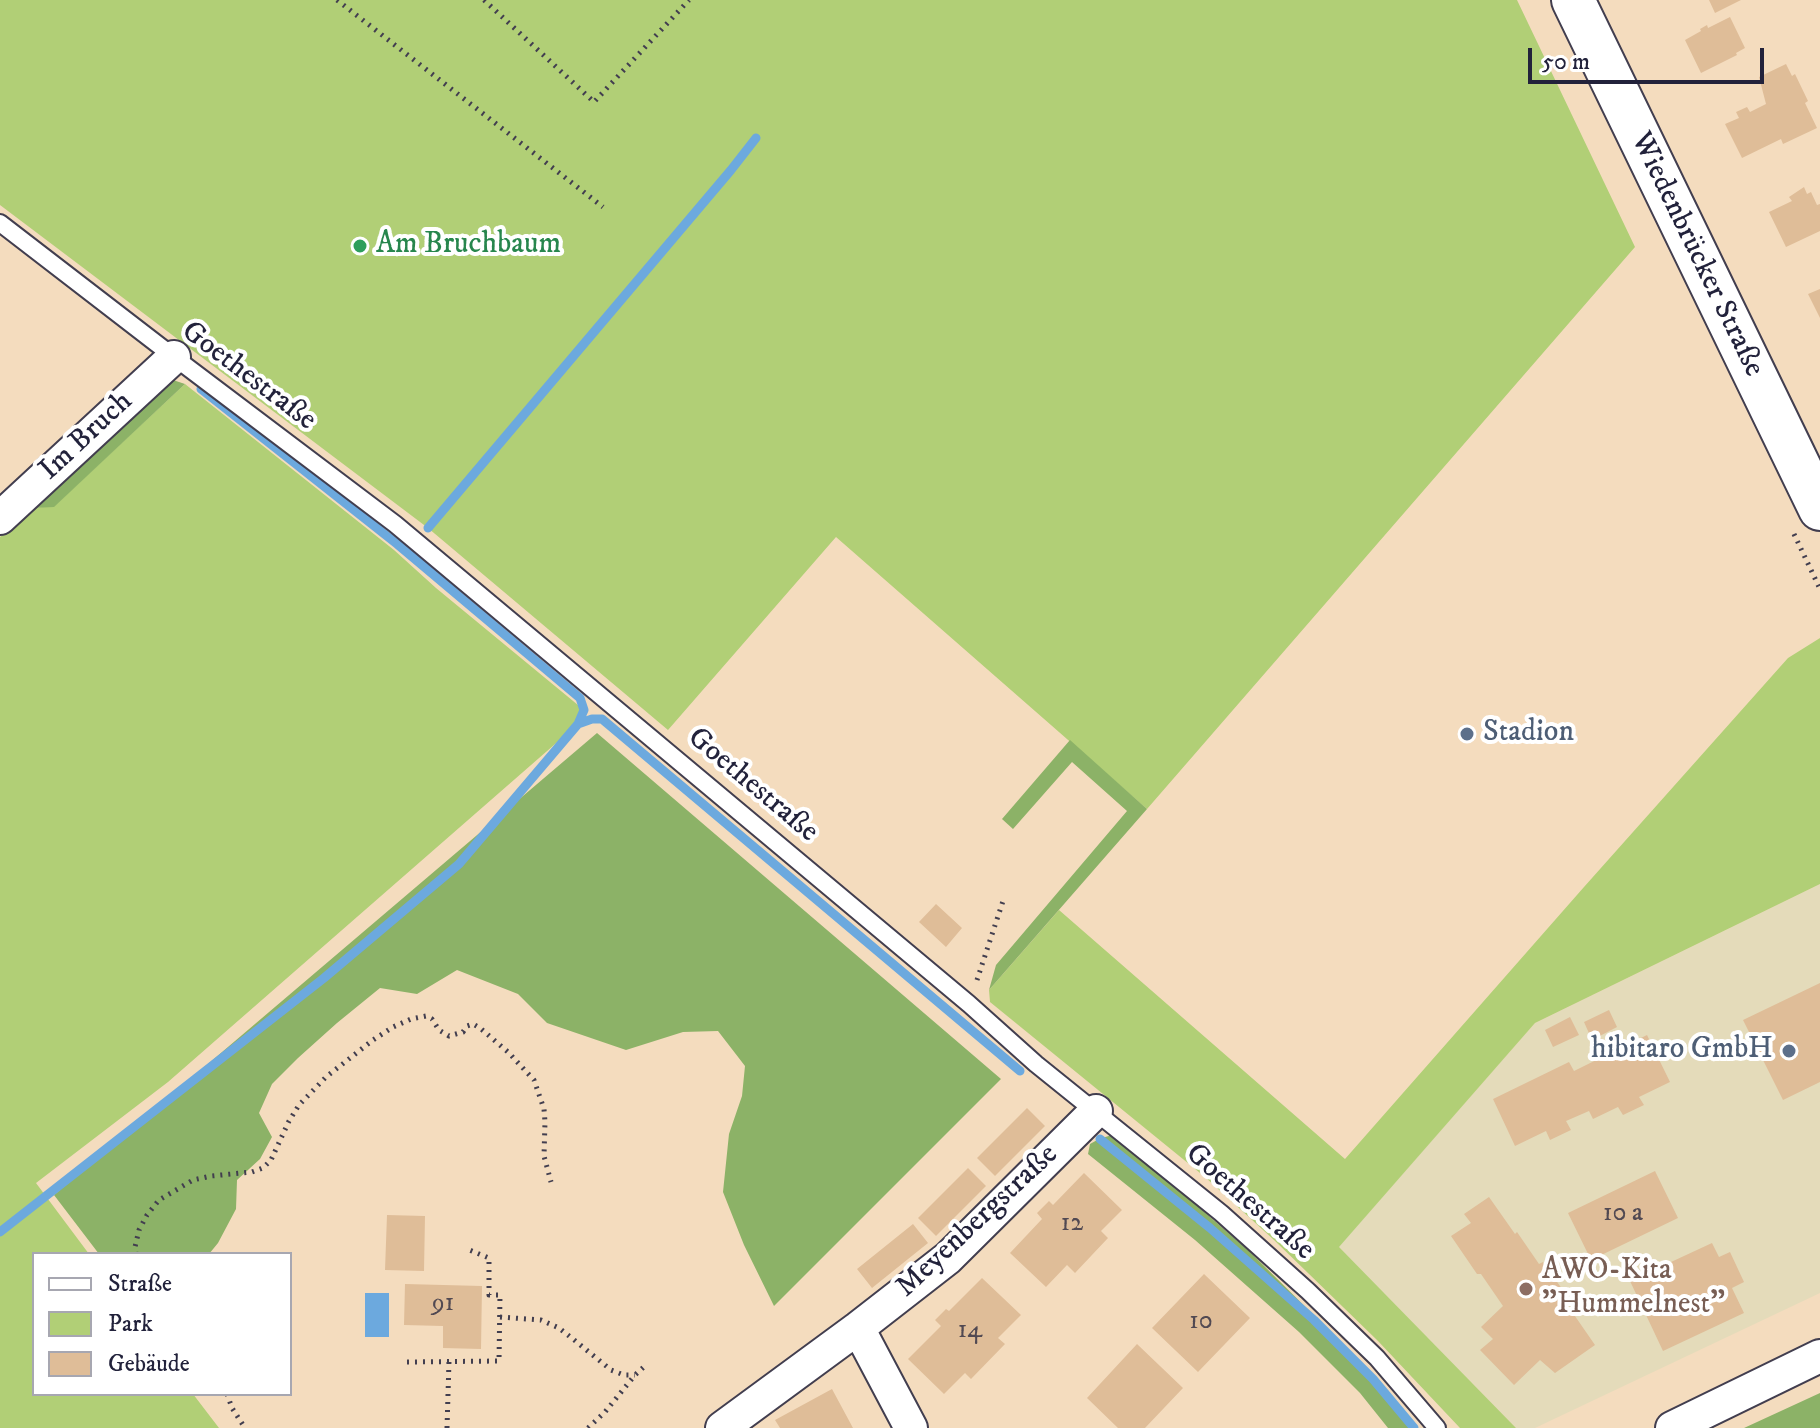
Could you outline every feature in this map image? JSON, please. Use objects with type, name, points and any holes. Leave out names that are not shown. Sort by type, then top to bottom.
[{"type":"street","name":"Wiedenbrücker Straße","points":[[1573,0],[1820,509]]},
{"type":"street","name":"Im Bruch","points":[[0,518],[174,357]]},
{"type":"street","name":"Meyenbergstraße","points":[[722,1428],[948,1258],[1096,1111]]},
{"type":"street","points":[[858,1328],[911,1428]]},
{"type":"street","points":[[1672,1428],[1820,1356]]},
{"type":"lane","name":"Goethestraße","points":[[0,223],[395,524],[969,1004],[1036,1064],[1221,1213],[1377,1358],[1437,1428]]},
{"type":"path","points":[[337,0],[603,207]]},
{"type":"path","points":[[484,0],[594,102],[689,0]]},
{"type":"path","points":[[969,1004],[1003,901]]},
{"type":"path","points":[[136,1252],[139,1230],[159,1200],[193,1180],[263,1168],[271,1160],[299,1105],[326,1077],[393,1027],[426,1016],[449,1036],[457,1035],[473,1024],[480,1028],[534,1080],[544,1109],[544,1156],[551,1182]]},
{"type":"path","points":[[407,1362],[499,1361],[500,1295],[489,1295],[489,1258],[467,1249]]},
{"type":"path","points":[[500,1317],[541,1320],[566,1333],[611,1370],[635,1375]]},
{"type":"path","points":[[447,1428],[449,1361]]},
{"type":"path","points":[[588,1428],[647,1364]]},
{"type":"path","points":[[228,1396],[245,1428]]},
{"type":"shaded area","points":[[1820,884],[1820,1293],[1535,1428],[1516,1428],[1338,1247],[1535,1023]]},
{"type":"green space","points":[[0,0],[1517,0],[1635,247],[1147,809],[836,537],[668,730],[428,528],[0,205]]},
{"type":"green space","points":[[170,379],[185,384],[54,507],[32,508]]},
{"type":"green space","points":[[185,384],[394,550],[584,710],[578,724],[168,1082],[36,1183],[88,1252],[32,1252],[32,1396],[195,1396],[219,1428],[0,1428],[0,537],[32,508],[54,506]]},
{"type":"green space","points":[[1820,638],[1820,884],[1535,1023],[1339,1247],[1516,1428],[1460,1428],[1378,1341],[1205,1177],[990,1002],[989,990],[1059,910],[1345,1159],[1788,658]]},
{"type":"green space","points":[[597,733],[1001,1079],[774,1306],[744,1245],[723,1192],[729,1134],[742,1096],[745,1066],[718,1031],[683,1032],[626,1050],[547,1023],[518,994],[457,970],[417,994],[380,988],[337,1023],[272,1084],[259,1113],[272,1137],[260,1159],[237,1180],[236,1209],[211,1252],[97,1252],[54,1195]]},
{"type":"green space","points":[[1070,740],[1147,809],[989,990],[996,965],[1127,811],[1072,762],[1013,829],[1002,819]]},
{"type":"green space","points":[[1115,1134],[1249,1251],[1359,1360],[1418,1428],[1388,1428],[1360,1393],[1299,1332],[1195,1240],[1088,1154],[1090,1144]]},
{"type":"green space","points":[[1820,1393],[1820,1428],[1744,1428]]},
{"type":"water","points":[[365,1293],[389,1293],[389,1337],[365,1337]]},
{"type":"building","points":[[1709,0],[1741,0],[1715,13]]},
{"type":"building","points":[[1730,17],[1745,48],[1701,73],[1685,40],[1707,25],[1708,28]]},
{"type":"building","points":[[1786,64],[1792,76],[1795,74],[1817,128],[1783,144],[1781,139],[1742,158],[1725,124],[1739,118],[1736,112],[1747,107],[1750,112],[1766,104],[1759,77]]},
{"type":"building","points":[[1804,187],[1807,194],[1811,192],[1817,205],[1820,204],[1820,231],[1786,247],[1769,212],[1792,201],[1789,197]]},
{"type":"building","points":[[1820,289],[1820,318],[1808,294]]},
{"type":"building","points":[[936,904],[962,928],[946,947],[919,922]]},
{"type":"building","name":"hibitaro GmbH","points":[[1820,983],[1820,1082],[1783,1100],[1743,1020]]},
{"type":"building","points":[[1609,1010],[1617,1027],[1592,1040],[1584,1022]]},
{"type":"building","points":[[1570,1017],[1579,1035],[1553,1047],[1545,1030]]},
{"type":"building","points":[[1647,1035],[1670,1082],[1639,1097],[1644,1105],[1623,1115],[1618,1107],[1593,1119],[1589,1111],[1566,1121],[1571,1130],[1550,1140],[1546,1131],[1515,1146],[1493,1099],[1569,1062],[1574,1071]]},
{"type":"building","points":[[1027,1108],[1045,1126],[995,1176],[977,1158]]},
{"type":"building","points":[[968,1168],[986,1186],[936,1236],[918,1218]]},
{"type":"building","points":[[1655,1171],[1678,1218],[1591,1260],[1568,1213]]},
{"type":"building","points":[[1084,1173],[1122,1210],[1101,1231],[1108,1238],[1075,1273],[1067,1265],[1046,1287],[1010,1253],[1042,1219],[1037,1213],[1049,1201],[1053,1205]]},
{"type":"building","name":"AWO-Kita \"Hummelnest\"","points":[[1489,1197],[1539,1264],[1543,1262],[1572,1303],[1568,1306],[1595,1345],[1555,1373],[1540,1360],[1514,1385],[1480,1350],[1493,1339],[1481,1327],[1503,1306],[1451,1236],[1471,1223],[1464,1214]]},
{"type":"building","points":[[387,1215],[425,1216],[424,1271],[385,1270]]},
{"type":"building","points":[[913,1224],[928,1243],[872,1288],[857,1269]]},
{"type":"building","points":[[1712,1243],[1719,1257],[1730,1252],[1744,1282],[1732,1288],[1744,1313],[1663,1351],[1630,1281]]},
{"type":"building","points":[[1204,1274],[1250,1318],[1198,1372],[1152,1328]]},
{"type":"building","points":[[982,1278],[1021,1315],[998,1338],[1005,1344],[971,1379],[965,1373],[944,1394],[908,1359],[941,1326],[935,1320],[946,1309],[949,1311]]},
{"type":"building","points":[[405,1284],[482,1286],[481,1349],[443,1348],[443,1326],[404,1325]]},
{"type":"building","points":[[1137,1344],[1183,1388],[1145,1428],[1118,1428],[1087,1398]]},
{"type":"building","points":[[832,1389],[853,1428],[780,1428],[775,1420]]},
{"type":"waterway","points":[[428,528],[756,138]]},
{"type":"waterway","points":[[0,1232],[324,978],[459,864],[578,724],[584,710],[580,698],[397,544],[201,389]]},
{"type":"waterway","points":[[578,724],[602,719],[1020,1071]]},
{"type":"waterway","points":[[1100,1139],[1210,1228],[1314,1320],[1373,1379],[1414,1428]]},
{"type":"place","name":"Am Bruchbaum","points":[[360,246]]},
{"type":"place","name":"Stadion","points":[[1467,734]]},
{"type":"place","name":"hibitaro GmbH","points":[[1789,1051]]},
{"type":"place","name":"AWO-Kita \"Hummelnest\"","points":[[1526,1289]]}]
